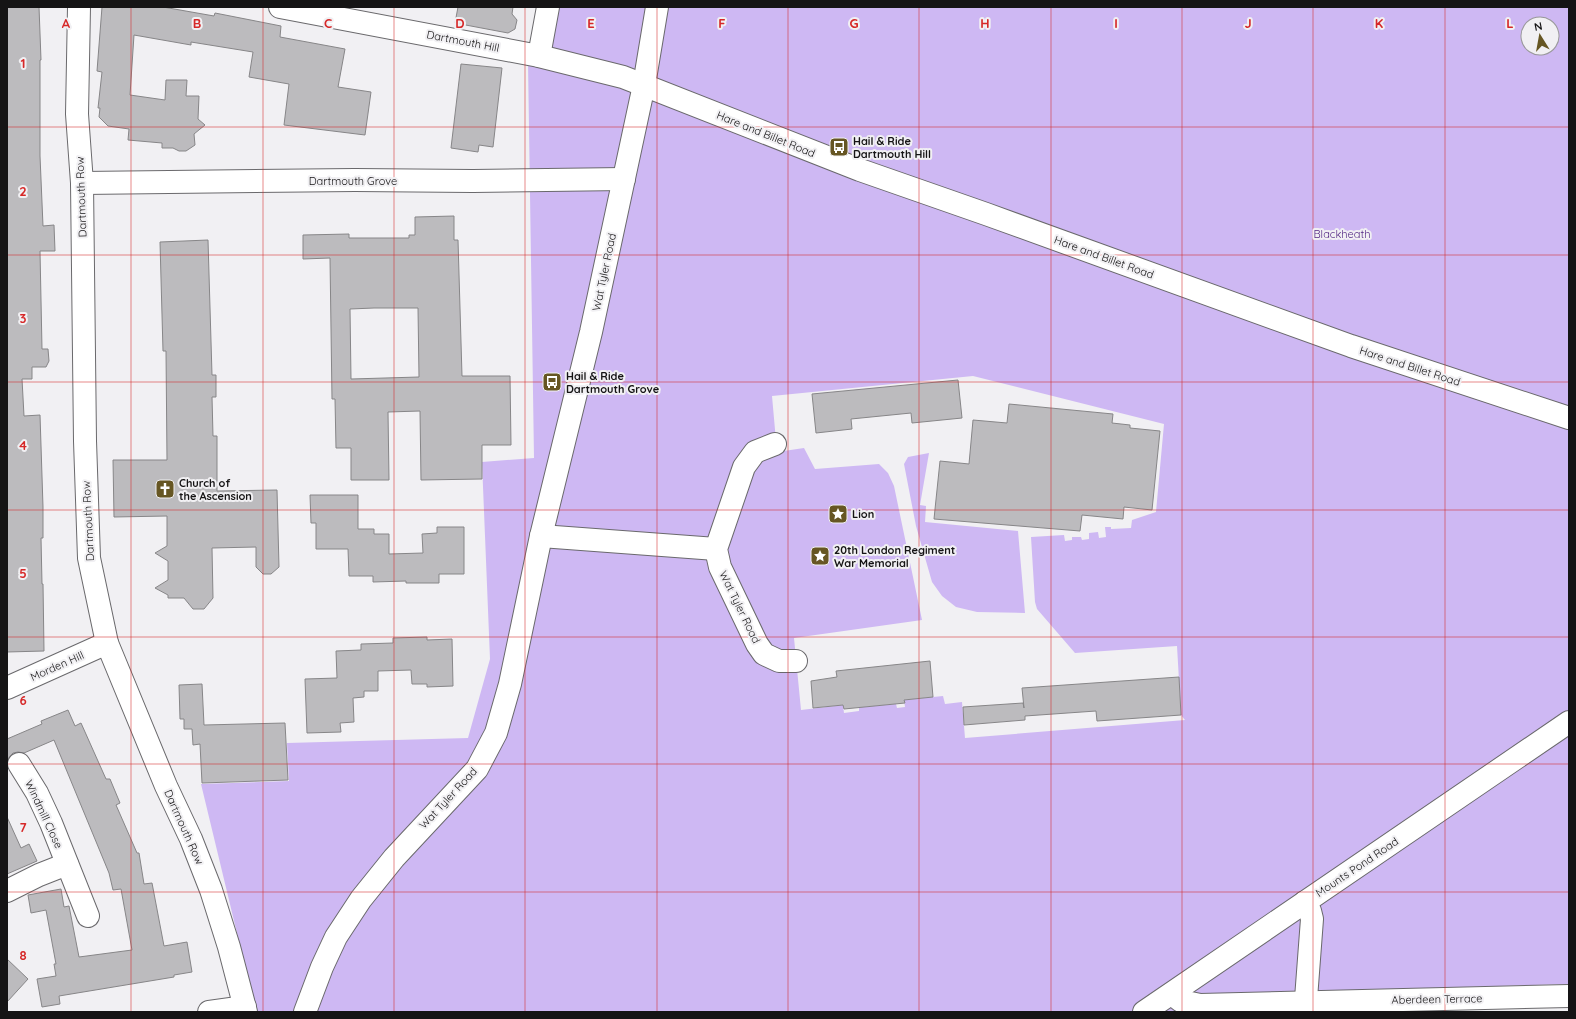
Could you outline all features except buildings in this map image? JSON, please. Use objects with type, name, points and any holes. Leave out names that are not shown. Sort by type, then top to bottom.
[{"type":"street","name":"Dartmouth Row","points":[[79,7],[77,114],[82,183],[85,441],[89,558],[107,643],[211,890],[229,946],[246,1009]]},
{"type":"street","points":[[539,56],[548,7]]},
{"type":"street","name":"Wat Tyler Road","points":[[305,1012],[322,967],[336,937],[361,899],[394,858],[477,769],[496,733],[510,684],[541,536],[591,332],[644,85],[657,7]]},
{"type":"street","name":"Dartmouth Hill","points":[[292,8],[539,56],[623,77],[644,85]]},
{"type":"street","name":"Hare and Billet Road","points":[[644,85],[860,170],[1350,346],[1569,418]]},
{"type":"street","name":"Dartmouth Grove","points":[[82,183],[624,179]]},
{"type":"street","points":[[541,536],[716,549],[744,467],[755,452],[776,444]]},
{"type":"street","name":"Wat Tyler Road","points":[[716,549],[720,567],[760,649],[764,654],[779,661],[796,661]]},
{"type":"street","name":"Morden Hill","points":[[7,688],[107,643]]},
{"type":"street","name":"Mounts Pond Road","points":[[1144,1012],[1569,722]]},
{"type":"street","name":"Windmill Close","points":[[20,764],[37,793],[51,823],[88,916]]},
{"type":"street","points":[[7,891],[39,875],[67,864]]},
{"type":"street","points":[[1305,1007],[1312,918],[1306,902]]},
{"type":"street","name":"Aberdeen Terrace","points":[[1172,994],[1181,1001],[1200,1005],[1305,1007],[1569,996]]},
{"type":"street","points":[[209,1012],[246,1009]]},
{"type":"green space","name":"Blackheath","points":[[558,7],[1569,7],[1569,984],[1328,991],[1290,1012],[256,1012],[201,784],[289,781],[287,743],[468,738],[490,659],[482,462],[534,458],[528,62]],"holes":[[[973,376],[1164,424],[1156,512],[1132,520],[1131,528],[1111,529],[1111,527],[1105,527],[1106,537],[1099,538],[1098,532],[1089,533],[1089,539],[1082,540],[1081,537],[1072,537],[1072,540],[1065,541],[1064,535],[1031,537],[1035,602],[1037,609],[1075,653],[1177,646],[1181,715],[1185,720],[965,738],[962,702],[945,704],[943,696],[904,700],[905,707],[897,708],[896,704],[859,707],[859,711],[844,713],[843,705],[801,710],[794,638],[922,620],[894,486],[888,473],[879,464],[815,469],[804,448],[777,452],[772,396]]]},
{"type":"green space","points":[[929,453],[920,505],[926,506],[925,522],[1018,531],[1025,613],[977,612],[956,607],[942,596],[932,582],[916,526],[904,464],[908,457]]},
{"type":"place","name":"Hail & Ride Dartmouth Hill","points":[[839,147]]},
{"type":"place","name":"Hail & Ride Dartmouth Grove","points":[[552,382]]},
{"type":"place","name":"Church of the Ascension","points":[[165,489]]},
{"type":"place","name":"Lion","points":[[838,514]]},
{"type":"place","name":"20th London Regiment War Memorial","points":[[820,556]]}]
